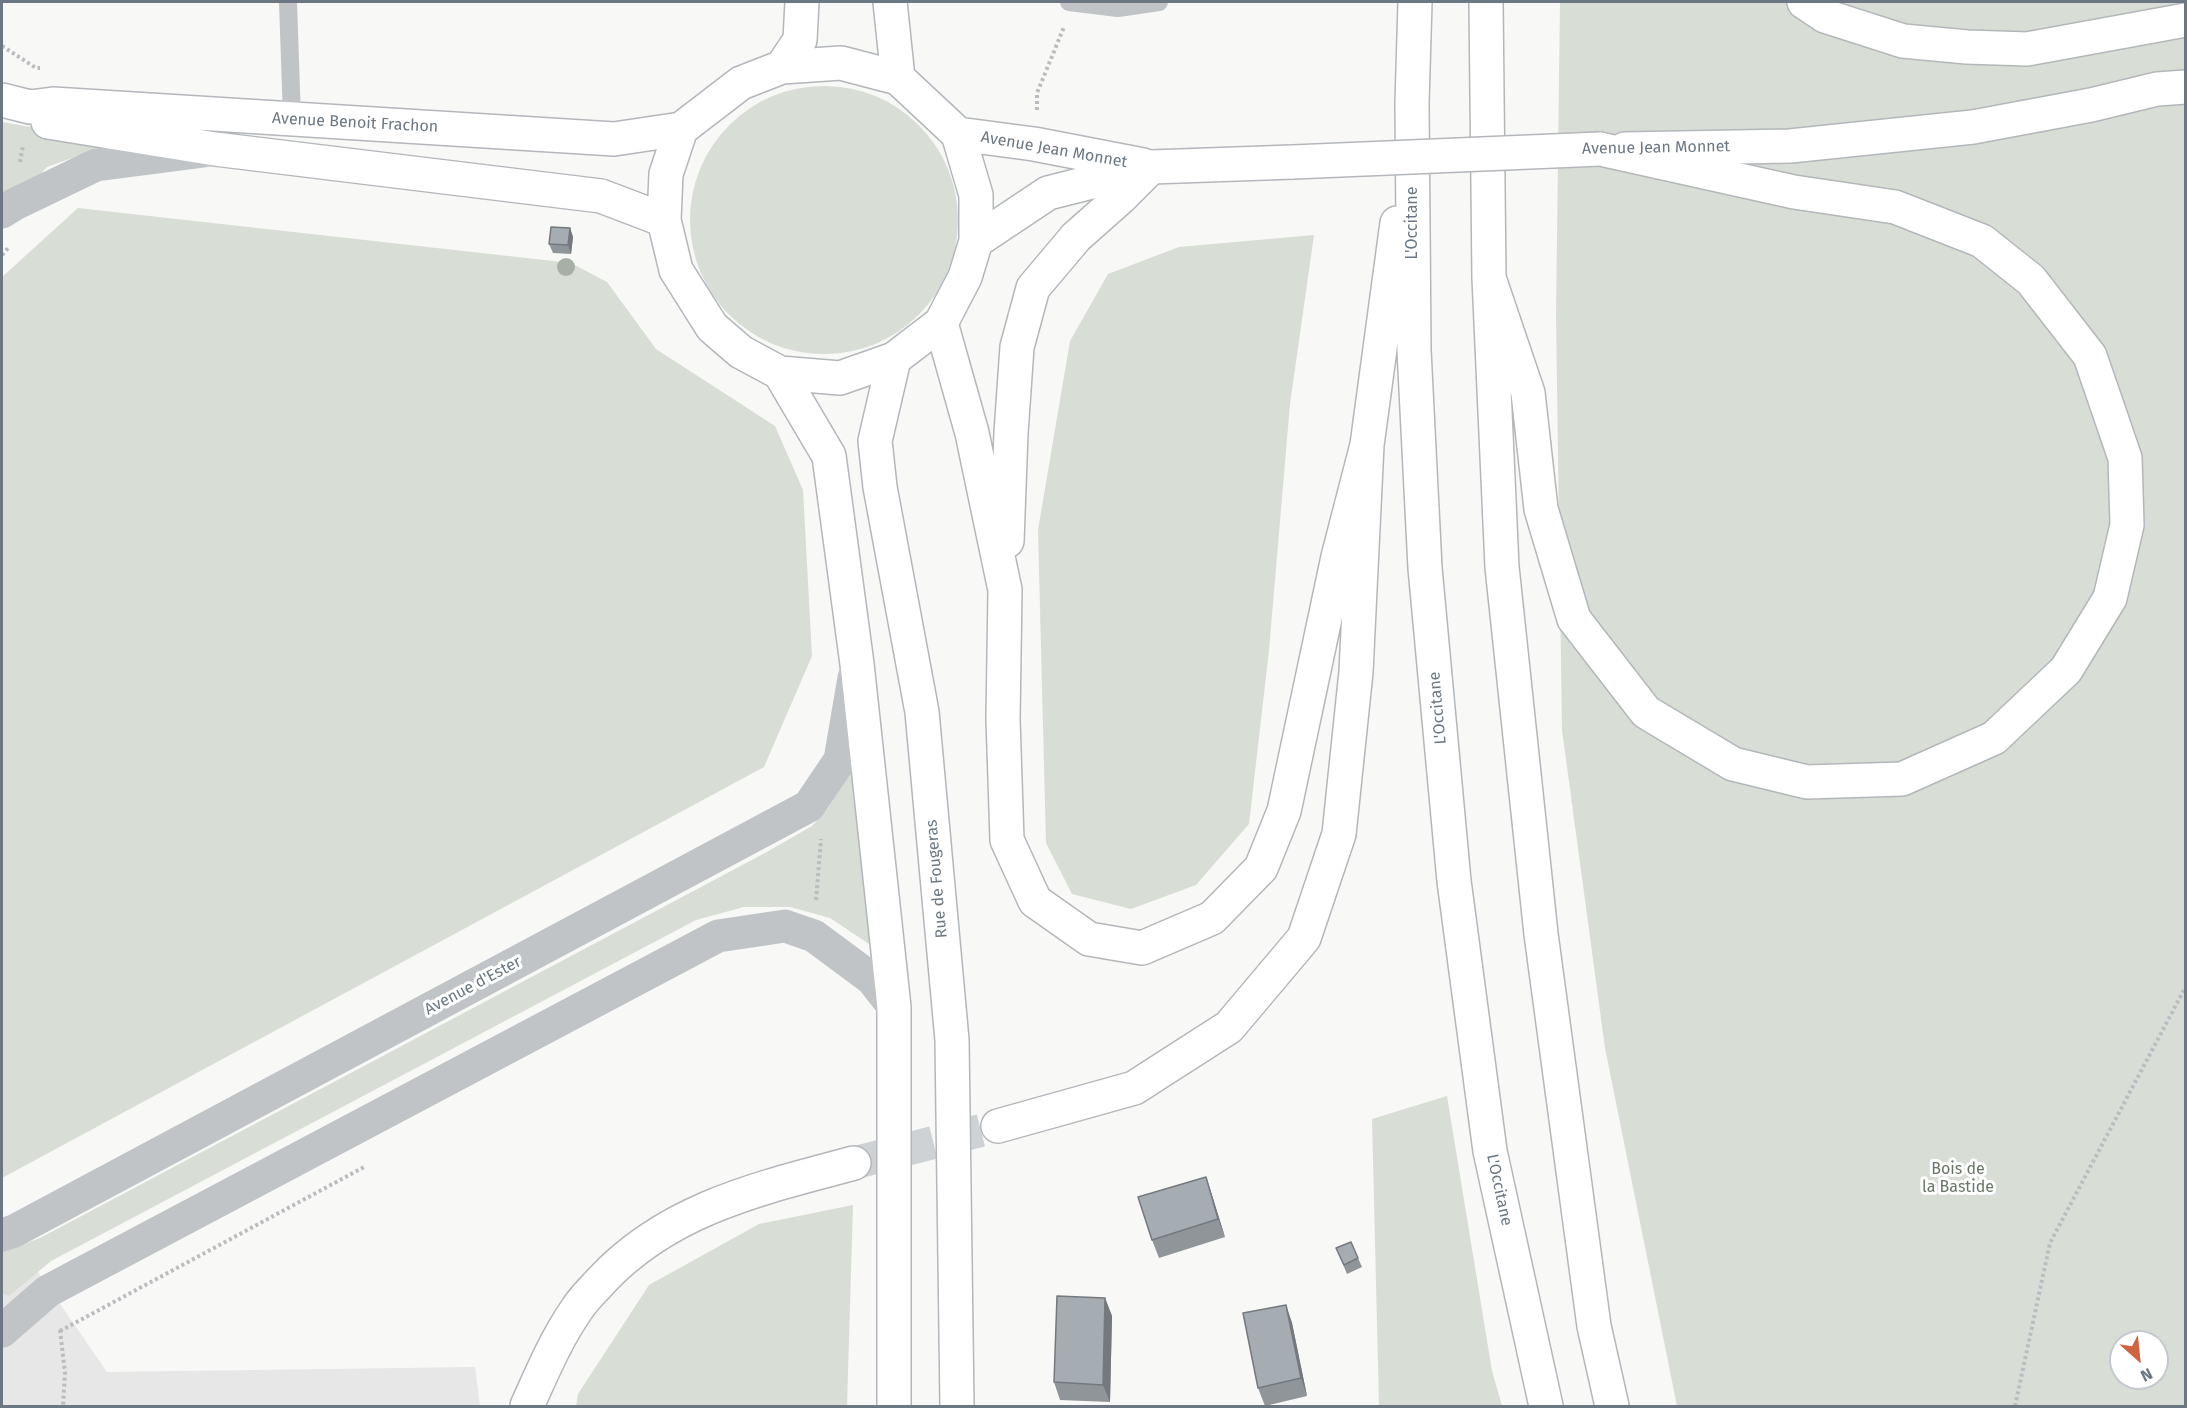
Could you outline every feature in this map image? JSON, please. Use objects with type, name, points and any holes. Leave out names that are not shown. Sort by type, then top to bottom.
[{"type":"main road","points":[[782,67],[800,40],[802,2]]},
{"type":"main road","points":[[890,2],[898,78]]},
{"type":"main road","name":"L'Occitane","points":[[1415,2],[1414,351],[1425,568],[1454,881],[1491,1152],[1546,1407]]},
{"type":"main road","points":[[1486,2],[1489,278],[1502,567],[1539,922],[1594,1326],[1612,1407]]},
{"type":"main road","points":[[1804,2],[1826,16],[1903,41],[1967,47],[2027,49],[2186,20]]},
{"type":"main road","points":[[841,63],[898,78],[958,134],[976,195],[976,241],[965,277],[941,323],[894,358],[840,378],[780,374],[741,352],[712,327],[676,270],[664,219],[666,174],[681,129],[741,84],[782,67],[841,63]]},
{"type":"main road","name":"Avenue Jean Monnet","points":[[958,134],[1034,144],[1151,166],[1600,149],[1790,146],[1973,128],[2091,105],[2176,84]]},
{"type":"main road","name":"Avenue Benoit Frachon","points":[[16,103],[614,139],[681,129]]},
{"type":"main road","name":"Avenue Benoit Frachon","points":[[16,103],[46,122],[215,149],[602,196],[664,219]]},
{"type":"main road","points":[[998,1126],[1134,1088],[1229,1027],[1304,938],[1340,834],[1356,672],[1367,445],[1413,103]]},
{"type":"main road","points":[[1489,278],[1528,393],[1541,509],[1574,619],[1646,712],[1733,764],[1807,782],[1902,779],[1994,738],[2066,669],[2110,598],[2127,525],[2125,458],[2090,356],[2031,280],[1982,241],[1895,207],[1794,192],[1600,149]]},
{"type":"main road","points":[[1151,166],[1120,198],[1076,237],[1033,288],[1017,347],[1005,590],[1003,719],[1007,840],[1035,901],[1089,939],[1142,948],[1212,918],[1262,868],[1284,811],[1338,557],[1367,445]]},
{"type":"main road","name":"Avenue Jean Monnet","points":[[976,241],[1048,193],[1151,166]]},
{"type":"main road","points":[[941,323],[972,433],[1005,590]]},
{"type":"main road","name":"Rue de Fougeras","points":[[894,358],[875,441],[880,487],[922,712],[952,1040],[957,1407]]},
{"type":"main road","points":[[780,374],[830,456],[894,1006],[894,1407]]},
{"type":"main road","points":[[527,1407],[554,1346],[578,1306],[620,1261],[673,1224],[747,1192],[854,1163]]},
{"type":"street","points":[[2,212],[96,165],[215,149]]},
{"type":"street","name":"Avenue d'Ester","points":[[2,1235],[15,1231],[809,806],[840,760],[856,664]]},
{"type":"street","points":[[2,1331],[48,1291],[718,936],[785,926],[814,936],[872,979],[894,1006]]},
{"type":"lane","points":[[288,2],[292,119]]},
{"type":"lane","points":[[1070,2],[1118,8],[1159,2]]},
{"type":"path","points":[[1036,112],[1037,93],[1067,21]]},
{"type":"path","points":[[2,46],[36,68]]},
{"type":"path","points":[[2015,1407],[2050,1243],[2186,986]]},
{"type":"shaded area","points":[[2,1220],[107,1372],[475,1367],[480,1406],[2,1406]]},
{"type":"green space","name":"Bois de la Bastide","points":[[1560,2],[2185,2],[2185,1406],[1677,1406],[1605,1048],[1562,730],[1556,315]]},
{"type":"green space","points":[[824,86],[850,89],[875,96],[909,116],[919,125],[928,135],[948,169],[955,194],[958,220],[955,246],[948,271],[928,305],[919,315],[909,324],[875,344],[850,351],[824,354],[798,351],[773,344],[739,324],[729,315],[720,305],[700,271],[693,246],[690,220],[693,194],[700,169],[720,135],[729,125],[739,116],[773,96],[798,89]]},
{"type":"green space","points":[[2,122],[93,138],[97,149],[47,167],[22,194],[2,203]]},
{"type":"green space","points":[[78,208],[571,263],[607,282],[656,349],[775,426],[803,490],[812,656],[764,767],[2,1178],[2,277]]},
{"type":"green space","points":[[1314,235],[1290,404],[1269,650],[1249,824],[1196,885],[1131,909],[1072,894],[1046,843],[1038,530],[1070,341],[1108,274],[1179,247]]},
{"type":"green space","points":[[851,769],[872,946],[830,918],[790,907],[744,907],[696,920],[51,1261],[9,1296],[2,1293],[2,1252],[40,1238],[765,853],[812,826],[828,808]]},
{"type":"green space","points":[[1447,1096],[1492,1371],[1502,1406],[1379,1406],[1372,1119]]},
{"type":"green space","points":[[853,1205],[847,1406],[576,1406],[578,1394],[649,1285],[759,1224]]},
{"type":"building","points":[[551,227],[570,228],[568,245],[549,244]]},
{"type":"building","points":[[1206,1177],[1218,1219],[1152,1240],[1138,1197]]},
{"type":"building","points":[[1351,1242],[1358,1258],[1344,1265],[1336,1248]]},
{"type":"building","points":[[1057,1296],[1105,1298],[1103,1385],[1054,1382]]},
{"type":"building","points":[[1286,1305],[1301,1378],[1258,1388],[1243,1313]]},
{"type":"tunnel","points":[[854,1163],[998,1126]]}]
